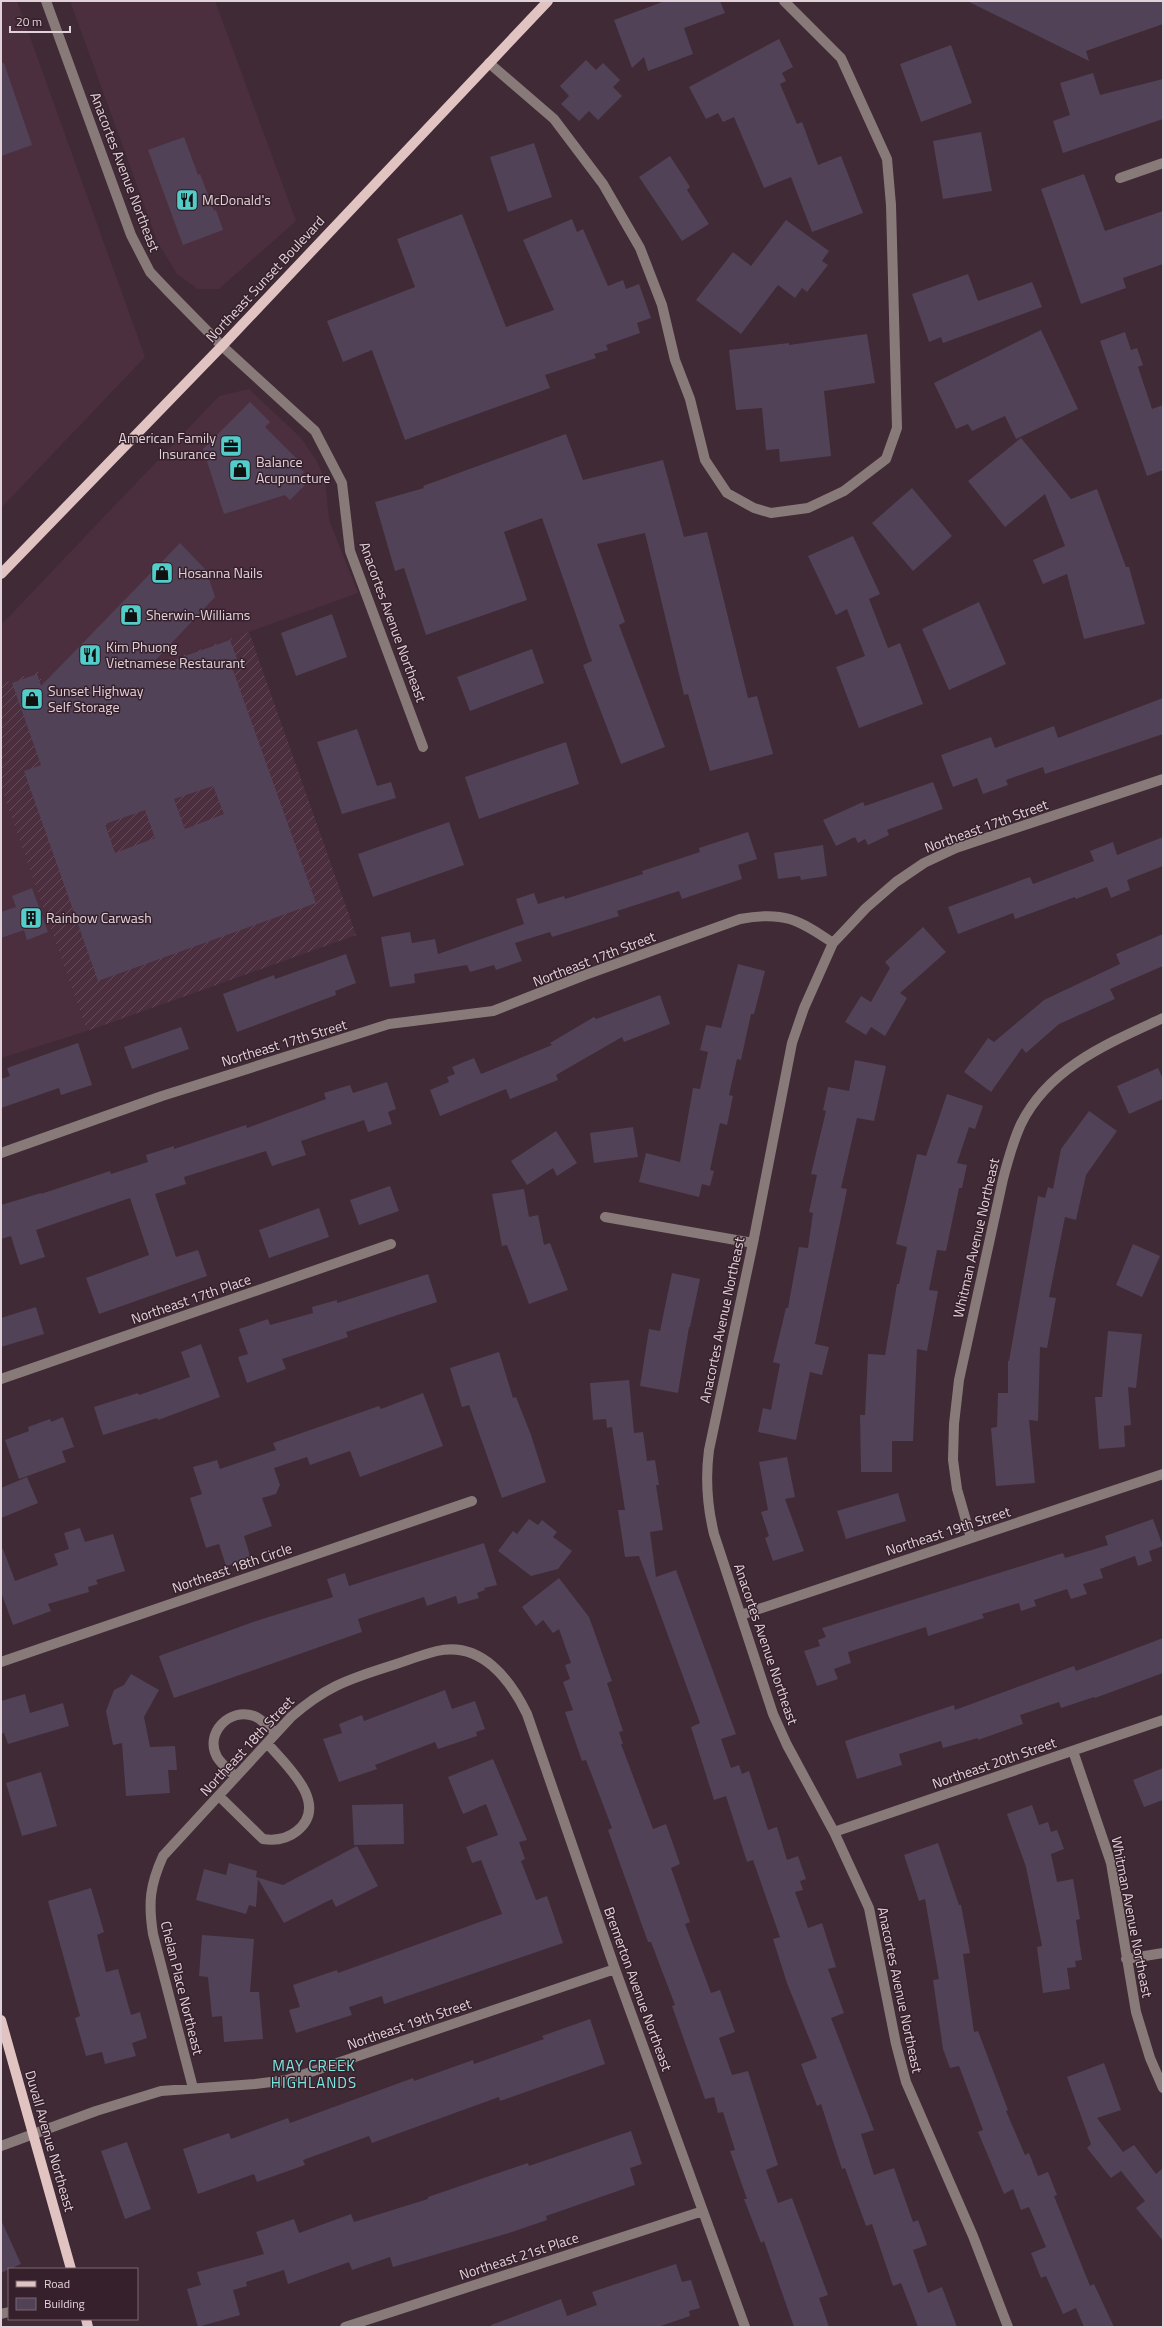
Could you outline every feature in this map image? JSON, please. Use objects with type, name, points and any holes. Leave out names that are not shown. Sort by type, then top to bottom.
[{"type":"main road","name":"Northeast Sunset Boulevard","points":[[1,574],[222,346],[548,1]]},
{"type":"main road","name":"Duvall Avenue Northeast","points":[[1,2020],[71,2268]]},
{"type":"street","name":"Anacortes Avenue Northeast","points":[[46,1],[140,255],[150,272],[222,346],[315,431],[342,483],[350,551],[423,746]]},
{"type":"street","points":[[489,63],[554,119],[602,184],[640,248],[662,305],[675,360],[690,399],[705,460],[727,493],[754,508],[770,513],[808,508],[844,491],[886,459],[897,428],[891,205],[887,159],[841,58],[784,1]]},
{"type":"street","points":[[1120,178],[1163,162]]},
{"type":"street","name":"Northeast 17th Street","points":[[1,1152],[162,1096],[389,1024],[493,1012],[585,975],[740,919],[758,916],[794,919],[833,943],[866,908],[924,863],[956,848],[1163,779]]},
{"type":"street","name":"Anacortes Avenue Northeast","points":[[833,943],[804,1008],[792,1043],[753,1243],[709,1450],[706,1475],[707,1505],[714,1534],[773,1714],[787,1745],[834,1832],[869,1908],[896,2044],[906,2082],[973,2236],[1008,2327]]},
{"type":"street","name":"Whitman Avenue Northeast","points":[[971,1538],[957,1490],[953,1460],[954,1424],[961,1372],[1003,1179],[1012,1146],[1022,1122],[1039,1097],[1056,1079],[1075,1063],[1103,1046],[1163,1018]]},
{"type":"street","points":[[605,1217],[753,1243]]},
{"type":"street","name":"Northeast 17th Place","points":[[1,1379],[391,1244]]},
{"type":"street","name":"Northeast 19th Street","points":[[741,1615],[1163,1474]]},
{"type":"street","name":"Northeast 18th Circle","points":[[1,1662],[472,1501]]},
{"type":"street","name":"Northeast 18th Street","points":[[150,1894],[154,1875],[163,1856],[291,1717],[314,1698],[334,1686],[431,1653],[457,1650],[473,1654],[494,1666]]},
{"type":"street","name":"Bremerton Avenue Northeast","points":[[494,1666],[507,1679],[526,1714],[615,1969],[745,2327]]},
{"type":"street","points":[[236,1777],[218,1757],[214,1748],[216,1731],[222,1723],[237,1714],[246,1714],[255,1716],[276,1734]]},
{"type":"street","name":"Northeast 20th Street","points":[[834,1832],[1163,1720]]},
{"type":"street","points":[[219,1796],[263,1839],[283,1839],[300,1828],[309,1810],[306,1790],[267,1743]]},
{"type":"street","name":"Whitman Avenue Northeast","points":[[1073,1751],[1111,1863],[1136,2012],[1150,2058],[1163,2088]]},
{"type":"street","name":"Chelan Place Northeast","points":[[150,1894],[153,1934],[192,2088]]},
{"type":"street","points":[[1126,1959],[1163,1953]]},
{"type":"street","name":"Northeast 19th Street","points":[[1,2146],[139,2096],[161,2091],[248,2085],[287,2080],[615,1969]]},
{"type":"street","name":"Northeast 21st Place","points":[[344,2327],[703,2211]]},
{"type":"shaded area","points":[[1,1],[17,1],[145,357],[1,508]]},
{"type":"shaded area","points":[[70,1],[215,1],[296,221],[219,289],[198,289],[177,274],[158,243]]},
{"type":"shaded area","points":[[249,389],[301,438],[316,460],[325,479],[329,520],[358,593],[49,703],[38,671],[1,684],[1,625],[219,396]]},
{"type":"shaded area","name":"Sunset Highway Self Storage","points":[[249,632],[356,935],[87,1031],[1,788],[1,684],[38,671],[49,703]]},
{"type":"shaded area","points":[[1,788],[87,1031],[1,1058]]},
{"type":"building","points":[[665,1],[720,1],[725,13],[684,28],[693,54],[648,71],[644,57],[632,68],[614,20]]},
{"type":"building","points":[[967,1],[1163,1],[1163,24],[1086,51],[1089,61]]},
{"type":"building","points":[[779,39],[793,67],[782,73],[786,81],[780,84],[797,124],[802,122],[818,165],[841,156],[863,213],[812,232],[791,177],[764,188],[734,117],[723,122],[718,113],[706,119],[689,87]]},
{"type":"building","points":[[951,45],[972,103],[921,122],[900,64]]},
{"type":"building","points":[[586,60],[596,70],[603,63],[620,80],[613,87],[622,96],[598,120],[589,111],[579,121],[561,104],[569,96],[560,86]]},
{"type":"building","points":[[1,63],[4,63],[32,145],[1,156]]},
{"type":"building","points":[[1093,73],[1100,95],[1163,79],[1163,119],[1063,153],[1053,121],[1070,115],[1060,83]]},
{"type":"building","points":[[981,132],[992,191],[943,199],[933,141]]},
{"type":"building","name":"McDonald's","points":[[184,137],[198,175],[200,174],[223,230],[183,245],[148,150]]},
{"type":"building","points":[[534,143],[552,197],[508,212],[490,157]]},
{"type":"building","points":[[670,156],[690,187],[687,190],[709,224],[682,241],[639,177]]},
{"type":"building","points":[[1084,174],[1105,231],[1163,211],[1163,264],[1123,278],[1126,288],[1081,304],[1041,189]]},
{"type":"building","points":[[462,214],[506,327],[554,310],[523,240],[572,219],[577,232],[583,229],[608,286],[623,280],[626,289],[639,284],[651,318],[637,323],[640,333],[606,345],[608,350],[594,354],[596,358],[545,375],[550,388],[405,440],[372,350],[343,362],[327,321],[415,287],[397,239]]},
{"type":"building","points":[[786,220],[829,251],[822,261],[828,265],[807,292],[802,288],[795,298],[778,285],[741,334],[696,300],[733,252],[751,266]]},
{"type":"building","points":[[968,274],[978,301],[1032,282],[1042,307],[943,343],[941,337],[929,342],[912,294]]},
{"type":"building","points":[[1041,330],[1078,409],[1016,439],[1005,416],[972,431],[968,424],[956,429],[934,383]]},
{"type":"building","points":[[1125,332],[1131,350],[1137,348],[1143,365],[1138,367],[1152,409],[1163,405],[1163,470],[1147,476],[1100,341]]},
{"type":"building","points":[[867,334],[875,383],[824,391],[831,456],[780,462],[779,449],[766,450],[762,408],[736,410],[729,350],[789,343],[789,345]]},
{"type":"building","points":[[250,402],[270,422],[265,427],[299,461],[296,464],[304,472],[301,475],[308,482],[290,500],[285,495],[224,514],[203,449]]},
{"type":"building","points":[[566,434],[583,480],[663,460],[684,537],[707,532],[748,698],[757,696],[773,754],[710,771],[688,694],[684,695],[645,533],[597,544],[625,622],[619,625],[665,747],[621,764],[583,665],[592,661],[542,518],[504,532],[527,600],[426,635],[404,568],[395,571],[375,502],[424,488],[423,486]]},
{"type":"building","points":[[1021,438],[1071,499],[1097,489],[1126,567],[1129,567],[1145,624],[1084,639],[1067,574],[1043,584],[1033,560],[1065,546],[1045,494],[1005,527],[968,481]]},
{"type":"building","points":[[912,488],[952,536],[913,571],[872,523]]},
{"type":"building","points":[[853,536],[880,594],[869,599],[888,648],[900,643],[923,704],[859,728],[836,667],[865,656],[847,609],[836,615],[808,556]]},
{"type":"building","name":"Sunset Highway Self Storage","points":[[180,543],[206,570],[215,597],[146,670],[230,640],[240,667],[233,670],[316,903],[98,981],[24,771],[41,765],[12,683],[37,674],[41,686]],"holes":[[[213,786],[224,814],[185,829],[174,799]],[[145,810],[155,838],[115,853],[105,824]]]},
{"type":"building","points":[[979,602],[1006,664],[949,690],[922,629]]},
{"type":"building","points":[[332,614],[347,657],[296,676],[281,633]]},
{"type":"building","points":[[532,649],[544,683],[470,711],[457,677]]},
{"type":"building","points":[[1163,698],[1163,734],[1045,774],[1043,767],[1006,780],[1008,785],[983,794],[977,778],[953,787],[941,755],[991,737],[995,748],[1054,726],[1058,738]]},
{"type":"building","points":[[357,729],[377,786],[391,782],[396,798],[342,814],[317,742]]},
{"type":"building","points":[[566,742],[579,784],[479,819],[465,777]]},
{"type":"building","points":[[933,782],[943,809],[887,830],[889,835],[868,845],[865,839],[858,843],[855,837],[836,846],[823,820],[863,802],[865,806]]},
{"type":"building","points":[[449,822],[464,865],[373,897],[358,854]]},
{"type":"building","points":[[748,832],[757,859],[738,865],[742,879],[682,899],[679,891],[617,911],[619,916],[552,937],[550,932],[515,943],[522,961],[496,970],[494,965],[470,972],[467,965],[414,974],[415,983],[390,987],[381,937],[410,932],[412,943],[435,939],[438,954],[524,924],[516,899],[534,893],[538,904],[564,896],[565,899],[643,874],[642,871],[700,852],[699,848]]},
{"type":"building","points":[[1163,837],[1163,866],[1127,880],[1130,890],[1111,898],[1107,887],[1015,919],[1013,913],[958,934],[948,907],[1030,877],[1033,884],[1094,861],[1090,851],[1113,842],[1117,855]]},
{"type":"building","points":[[823,845],[827,876],[801,880],[800,876],[778,879],[774,853]]},
{"type":"building","name":"Rainbow Carwash","points":[[32,888],[48,932],[27,940],[24,930],[1,938],[1,912],[16,907],[12,896]]},
{"type":"building","points":[[923,927],[946,952],[900,993],[907,998],[885,1036],[871,1027],[866,1035],[845,1022],[861,996],[871,1002],[890,968],[885,962]]},
{"type":"building","points":[[1163,934],[1163,966],[1110,989],[1115,999],[1059,1024],[1026,1053],[1022,1048],[991,1092],[964,1072],[988,1038],[994,1042],[1044,1000],[1120,964],[1116,954]]},
{"type":"building","points":[[346,954],[356,983],[335,991],[336,995],[237,1032],[223,994],[274,975],[275,979]]},
{"type":"building","points":[[738,964],[765,971],[754,1014],[751,1014],[741,1060],[737,1059],[729,1095],[733,1096],[727,1125],[720,1123],[710,1170],[714,1171],[710,1186],[702,1184],[699,1197],[639,1182],[646,1153],[680,1162],[693,1088],[700,1089],[708,1052],[700,1050],[706,1025],[721,1028]]},
{"type":"building","points":[[660,995],[670,1024],[624,1042],[622,1037],[556,1075],[558,1080],[510,1099],[506,1089],[440,1116],[430,1090],[449,1082],[447,1077],[455,1074],[452,1067],[474,1058],[481,1074],[552,1045],[550,1043],[594,1017],[596,1019]]},
{"type":"building","points":[[181,1027],[189,1049],[132,1069],[124,1047]]},
{"type":"building","points":[[78,1043],[92,1085],[61,1095],[59,1088],[1,1108],[1,1079],[10,1076],[7,1068]]},
{"type":"building","points":[[855,1060],[886,1066],[874,1121],[857,1118],[841,1188],[847,1189],[815,1344],[829,1347],[822,1375],[810,1372],[796,1440],[758,1432],[763,1408],[771,1410],[780,1364],[773,1362],[786,1308],[788,1308],[799,1247],[808,1248],[813,1213],[809,1212],[817,1175],[811,1174],[826,1111],[823,1110],[828,1087],[849,1091]]},
{"type":"building","points":[[1158,1068],[1163,1079],[1163,1099],[1129,1114],[1117,1086]]},
{"type":"building","points":[[387,1082],[396,1109],[388,1112],[392,1124],[368,1132],[364,1120],[301,1141],[306,1155],[272,1166],[266,1151],[184,1177],[186,1184],[155,1194],[176,1257],[198,1250],[207,1276],[99,1314],[86,1278],[149,1255],[130,1198],[36,1230],[45,1257],[20,1265],[11,1236],[1,1239],[1,1205],[41,1194],[110,1171],[111,1174],[148,1162],[146,1155],[174,1146],[174,1149],[246,1125],[247,1128],[326,1099],[324,1093],[350,1085],[353,1093]]},
{"type":"building","points":[[947,1094],[983,1106],[975,1129],[969,1127],[957,1163],[967,1165],[962,1188],[959,1188],[946,1251],[937,1250],[929,1290],[938,1291],[927,1351],[917,1349],[913,1441],[892,1441],[892,1472],[861,1472],[860,1415],[865,1415],[868,1354],[885,1355],[897,1284],[899,1284],[907,1247],[896,1244],[917,1154],[926,1156]]},
{"type":"building","points":[[1089,1111],[1117,1131],[1086,1175],[1076,1220],[1065,1217],[1049,1297],[1056,1298],[1047,1348],[1040,1347],[1038,1421],[1029,1420],[1035,1483],[996,1486],[991,1428],[997,1427],[998,1393],[1008,1393],[1008,1361],[1038,1196],[1045,1198],[1048,1187],[1053,1189],[1061,1149]]},
{"type":"building","points":[[633,1127],[638,1157],[594,1163],[590,1133]]},
{"type":"building","points":[[556,1131],[577,1163],[557,1176],[553,1168],[527,1185],[511,1161]]},
{"type":"building","points":[[390,1186],[399,1211],[359,1225],[350,1200]]},
{"type":"building","points":[[524,1189],[529,1217],[538,1215],[544,1245],[550,1243],[568,1290],[529,1304],[507,1245],[502,1246],[492,1194]]},
{"type":"building","points":[[319,1208],[329,1237],[269,1258],[259,1230]]},
{"type":"building","points":[[1133,1244],[1160,1256],[1142,1297],[1116,1285]]},
{"type":"building","points":[[672,1273],[700,1279],[689,1327],[678,1393],[640,1386],[649,1329],[660,1331]]},
{"type":"building","points":[[428,1274],[437,1302],[346,1332],[348,1337],[282,1359],[286,1369],[247,1383],[238,1357],[248,1354],[239,1329],[268,1319],[270,1325],[313,1313],[312,1307],[337,1300],[337,1303]]},
{"type":"building","points":[[36,1307],[44,1334],[1,1347],[1,1318]]},
{"type":"building","points":[[1108,1331],[1142,1334],[1136,1388],[1128,1387],[1131,1425],[1124,1426],[1125,1447],[1099,1449],[1095,1397],[1102,1397]]},
{"type":"building","points":[[201,1344],[220,1397],[158,1420],[157,1418],[103,1435],[94,1407],[138,1393],[139,1395],[190,1377],[181,1352]]},
{"type":"building","points":[[499,1352],[513,1398],[516,1397],[531,1435],[546,1482],[502,1498],[469,1405],[462,1407],[450,1368]]},
{"type":"building","points":[[629,1380],[634,1433],[643,1432],[647,1461],[655,1460],[659,1485],[656,1485],[663,1530],[650,1532],[656,1577],[676,1570],[736,1734],[721,1739],[731,1768],[739,1765],[742,1774],[749,1771],[768,1830],[777,1827],[787,1860],[798,1856],[806,1879],[800,1881],[803,1890],[795,1892],[808,1928],[822,1923],[836,1967],[828,1969],[844,2013],[831,2018],[874,2130],[861,2134],[874,2175],[894,2168],[913,2222],[918,2220],[927,2245],[913,2250],[928,2293],[942,2287],[957,2327],[918,2327],[901,2283],[893,2286],[872,2224],[866,2226],[845,2168],[842,2169],[821,2104],[817,2106],[801,2064],[817,2058],[787,1983],[773,1939],[780,1937],[753,1860],[747,1862],[726,1796],[714,1800],[691,1727],[700,1723],[639,1556],[625,1557],[618,1510],[625,1510],[612,1427],[607,1428],[606,1419],[593,1420],[590,1383]]},
{"type":"building","points":[[423,1393],[443,1446],[360,1477],[350,1451],[310,1465],[307,1457],[274,1468],[280,1485],[276,1494],[262,1498],[272,1526],[244,1536],[251,1559],[226,1566],[219,1544],[206,1548],[190,1498],[202,1494],[193,1467],[217,1460],[220,1469],[276,1450],[273,1443],[379,1406],[381,1409]]},
{"type":"building","points":[[63,1417],[74,1447],[62,1451],[66,1462],[19,1479],[5,1440],[29,1431],[28,1427],[50,1419],[51,1422]]},
{"type":"building","points":[[787,1457],[795,1497],[785,1499],[804,1551],[773,1561],[765,1538],[769,1536],[761,1512],[768,1510],[759,1462]]},
{"type":"building","points":[[27,1477],[38,1503],[1,1518],[1,1488]]},
{"type":"building","points":[[898,1493],[906,1521],[846,1539],[837,1511]]},
{"type":"building","points":[[529,1519],[538,1525],[542,1520],[557,1532],[553,1537],[572,1551],[558,1569],[531,1576],[498,1551],[513,1531],[517,1534]]},
{"type":"building","points":[[1153,1519],[1163,1546],[1149,1551],[1152,1561],[1138,1566],[1135,1556],[1100,1569],[1103,1578],[1083,1584],[1087,1594],[1071,1599],[1067,1589],[1034,1600],[1036,1606],[1021,1611],[1019,1603],[982,1614],[984,1618],[928,1636],[926,1627],[848,1652],[851,1663],[834,1669],[838,1679],[817,1686],[804,1651],[820,1646],[818,1640],[826,1637],[822,1628],[1063,1553],[1065,1558],[1108,1545],[1105,1536]]},
{"type":"building","points":[[80,1528],[85,1542],[113,1534],[125,1571],[96,1580],[98,1584],[88,1587],[89,1592],[48,1604],[51,1611],[13,1625],[1,1592],[1,1549],[3,1549],[15,1581],[58,1565],[54,1554],[69,1549],[64,1533]]},
{"type":"building","points":[[484,1543],[497,1585],[484,1588],[485,1590],[477,1593],[479,1598],[458,1604],[456,1596],[427,1606],[424,1597],[358,1619],[362,1632],[174,1698],[159,1656],[256,1621],[333,1597],[327,1579],[345,1573],[349,1586]]},
{"type":"building","points":[[559,1578],[589,1617],[612,1681],[607,1683],[623,1731],[619,1732],[623,1744],[621,1744],[653,1829],[666,1824],[680,1864],[671,1868],[690,1922],[685,1924],[711,1993],[720,1990],[735,2032],[719,2038],[732,2075],[748,2071],[778,2165],[766,2170],[778,2203],[792,2198],[828,2295],[819,2298],[829,2327],[794,2327],[764,2241],[761,2243],[744,2199],[747,2199],[730,2151],[735,2150],[723,2112],[718,2113],[714,2097],[705,2099],[672,2006],[675,2005],[651,1942],[648,1942],[608,1830],[612,1828],[586,1760],[582,1761],[565,1712],[573,1710],[563,1682],[570,1679],[565,1665],[571,1663],[559,1629],[553,1633],[543,1620],[536,1626],[522,1607]]},
{"type":"building","points":[[1163,1638],[1163,1673],[1095,1698],[1094,1697],[1061,1708],[1059,1702],[1020,1715],[1023,1724],[978,1740],[978,1738],[943,1748],[941,1741],[899,1754],[902,1765],[857,1779],[845,1741],[954,1705],[955,1710],[1074,1666],[1076,1671]]},
{"type":"building","points":[[131,1674],[159,1690],[144,1717],[150,1747],[175,1746],[177,1770],[168,1770],[170,1793],[126,1796],[122,1743],[113,1745],[106,1711],[114,1690],[124,1685]]},
{"type":"building","points":[[445,1690],[452,1709],[475,1701],[485,1729],[476,1732],[477,1736],[438,1749],[435,1742],[375,1765],[377,1769],[339,1782],[323,1739],[342,1733],[339,1724],[362,1715],[364,1721]]},
{"type":"building","points":[[25,1694],[30,1713],[63,1703],[69,1726],[8,1744],[4,1733],[1,1734],[1,1701]]},
{"type":"building","points":[[493,1759],[527,1840],[519,1842],[525,1859],[521,1861],[536,1900],[547,1896],[563,1943],[384,2004],[382,1996],[349,2007],[352,2015],[296,2033],[289,2010],[300,2007],[293,1985],[337,1970],[338,1973],[502,1914],[481,1860],[472,1863],[466,1847],[498,1835],[486,1804],[463,1814],[448,1777]]},
{"type":"building","points":[[1163,1768],[1163,1800],[1144,1807],[1133,1780]]},
{"type":"building","points":[[41,1772],[57,1826],[22,1836],[6,1783]]},
{"type":"building","points":[[403,1804],[404,1844],[354,1845],[352,1805]]},
{"type":"building","points":[[1032,1805],[1039,1825],[1048,1822],[1051,1832],[1057,1830],[1064,1849],[1051,1854],[1057,1882],[1073,1879],[1080,1919],[1076,1920],[1082,1960],[1075,1961],[1076,1967],[1067,1968],[1070,1989],[1043,1993],[1037,1947],[1042,1946],[1026,1867],[1007,1814]]},
{"type":"building","points":[[938,1843],[959,1905],[961,1905],[970,1953],[963,1954],[974,2032],[978,2031],[1008,2110],[1006,2111],[1025,2155],[1029,2153],[1038,2176],[1048,2172],[1057,2195],[1054,2196],[1090,2286],[1094,2284],[1114,2327],[1084,2327],[1076,2308],[1063,2314],[1046,2276],[1041,2278],[1031,2253],[1046,2247],[1029,2207],[1021,2210],[1013,2189],[1004,2194],[978,2132],[983,2130],[959,2066],[950,2068],[943,2049],[933,1980],[939,1979],[925,1899],[919,1901],[904,1855]]},
{"type":"building","points":[[357,1846],[378,1886],[336,1907],[332,1899],[284,1923],[258,1879],[256,1907],[249,1905],[246,1914],[196,1900],[204,1869],[226,1875],[229,1863],[257,1871],[256,1877],[283,1885]]},
{"type":"building","points":[[91,1888],[104,1932],[97,1935],[106,1972],[118,1969],[131,2015],[140,2012],[147,2038],[132,2043],[136,2056],[105,2064],[102,2052],[86,2056],[75,2018],[80,2016],[48,1901]]},
{"type":"building","points":[[202,1935],[254,1939],[250,1992],[259,1992],[263,2039],[224,2042],[222,2016],[212,2017],[208,1977],[199,1976]]},
{"type":"building","points":[[590,2019],[605,2064],[500,2101],[499,2097],[372,2143],[369,2136],[303,2160],[305,2165],[257,2182],[254,2174],[198,2194],[183,2149],[229,2133],[231,2139],[288,2118],[290,2123],[413,2078],[414,2081],[473,2060],[474,2064],[544,2039],[542,2036]]},
{"type":"building","points":[[1104,2063],[1121,2110],[1097,2118],[1123,2152],[1134,2145],[1156,2174],[1163,2168],[1163,2241],[1136,2208],[1145,2201],[1121,2171],[1111,2178],[1087,2148],[1091,2144],[1067,2077]]},
{"type":"building","points":[[631,2131],[642,2164],[630,2168],[635,2185],[546,2216],[547,2220],[509,2233],[393,2267],[390,2257],[352,2270],[349,2262],[288,2284],[284,2270],[246,2282],[247,2286],[233,2290],[240,2315],[198,2327],[187,2289],[201,2285],[197,2272],[264,2254],[256,2232],[294,2219],[299,2233],[351,2214],[354,2222],[428,2199],[428,2197],[528,2163],[529,2166]]},
{"type":"building","points":[[127,2142],[151,2209],[125,2219],[101,2151]]},
{"type":"building","points":[[1,2220],[21,2264],[12,2268],[8,2268],[8,2270],[1,2273]]},
{"type":"building","points":[[676,2264],[682,2282],[691,2280],[700,2308],[689,2311],[690,2316],[658,2327],[491,2327],[491,2325],[561,2299],[567,2316],[597,2305],[592,2292]]},
{"type":"place","name":"McDonald's","points":[[187,200]]},
{"type":"place","name":"American Family Insurance","points":[[231,446]]},
{"type":"place","name":"Balance Acupuncture","points":[[240,470]]},
{"type":"place","name":"Hosanna Nails","points":[[162,573]]},
{"type":"place","name":"Sherwin-Williams","points":[[131,615]]},
{"type":"place","name":"Kim Phuong Vietnamese Restaurant","points":[[90,655]]},
{"type":"place","name":"Sunset Highway Self Storage","points":[[32,699]]},
{"type":"place","name":"Rainbow Carwash","points":[[31,918]]},
{"type":"district","name":"MAY CREEK HIGHLANDS","points":[[314,2074]]}]
